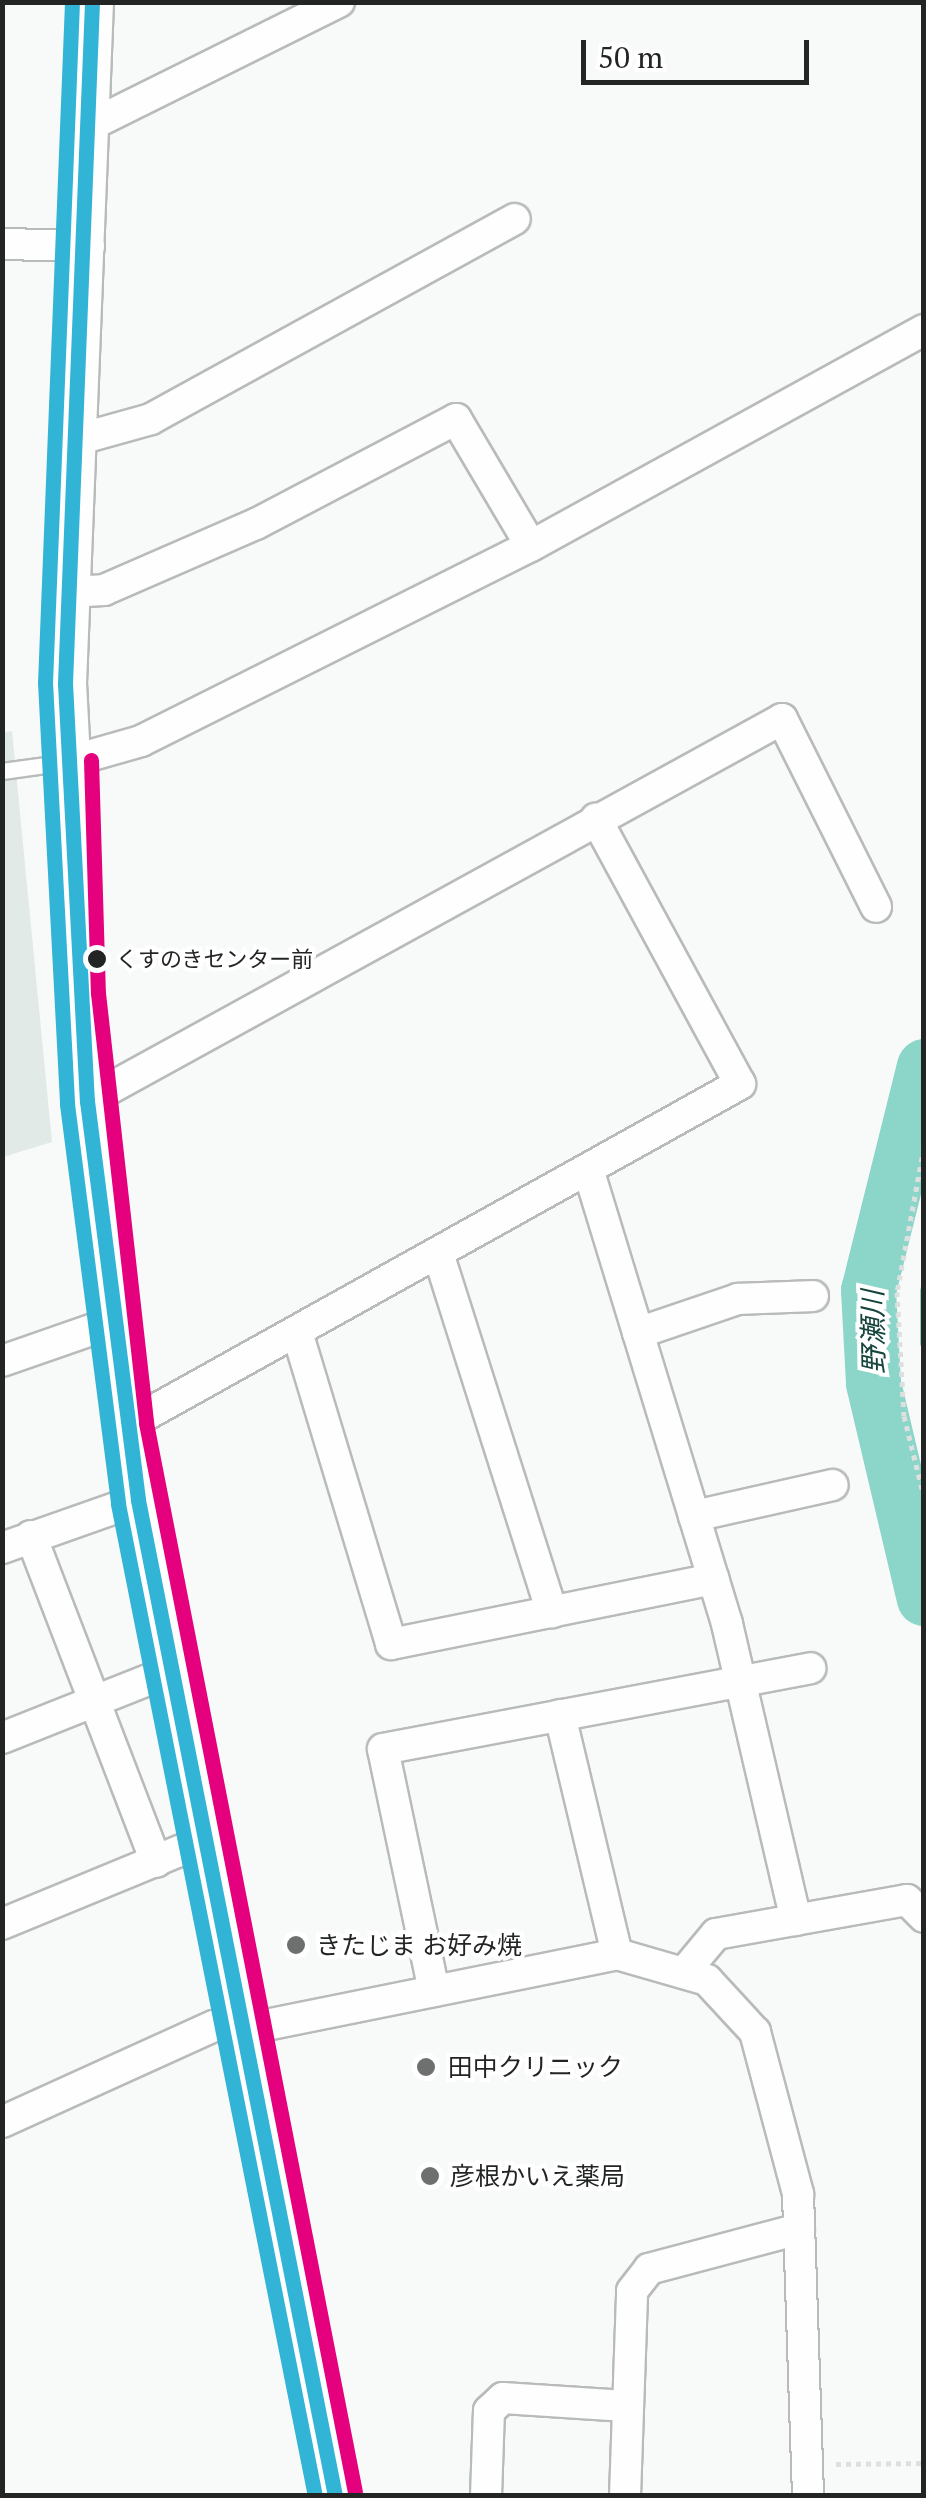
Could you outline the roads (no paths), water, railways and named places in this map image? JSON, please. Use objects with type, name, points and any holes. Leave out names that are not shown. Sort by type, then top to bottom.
[{"type":"street","points":[[92,2],[89,246],[68,592],[70,761],[87,1100],[111,1322],[138,1500],[335,2496]]},
{"type":"street","points":[[91,125],[338,2]]},
{"type":"street","points":[[76,440],[151,418],[514,220]]},
{"type":"street","points":[[2,244],[89,246]]},
{"type":"street","points":[[70,761],[142,741],[532,546],[924,330]]},
{"type":"street","points":[[68,592],[104,590],[256,524],[456,419],[532,546]]},
{"type":"street","points":[[87,1100],[782,719],[876,907]]},
{"type":"street","points":[[126,1426],[740,1084],[596,819]]},
{"type":"street","points":[[588,1169],[714,1579],[796,1920]]},
{"type":"street","points":[[438,1253],[552,1612]]},
{"type":"street","points":[[638,1333],[738,1298],[813,1296]]},
{"type":"street","points":[[2,1361],[111,1322]]},
{"type":"street","points":[[297,1332],[392,1644],[714,1579]]},
{"type":"street","points":[[694,1516],[834,1485]]},
{"type":"street","points":[[138,1500],[17,1542],[96,1700],[156,1862]]},
{"type":"street","points":[[434,1991],[383,1749],[810,1668]]},
{"type":"street","points":[[2,1738],[170,1671]]},
{"type":"street","points":[[560,1715],[617,1954]]},
{"type":"street","points":[[2,1924],[203,1841]]},
{"type":"street","points":[[686,1970],[716,1934],[907,1900],[924,1917]]},
{"type":"street","points":[[2,2122],[214,2026],[434,1991],[617,1954],[686,1970],[707,1980],[761,2046],[799,2229],[808,2496]]},
{"type":"street","points":[[625,2496],[626,2321],[649,2269],[799,2229]]},
{"type":"street","points":[[486,2496],[490,2412],[503,2398],[626,2406]]},
{"type":"lane","points":[[2,772],[70,761]]},
{"type":"waterway","name":"野瀬川","points":[[924,1066],[868,1290],[873,1383],[924,1598]]},
{"type":"waterway","points":[[924,1290],[924,1343]]},
{"type":"place","name":"くすのきセンター前","points":[[97,959]]},
{"type":"place","name":"きたじま お好み焼","points":[[296,1945]]},
{"type":"place","name":"田中クリニック","points":[[426,2067]]},
{"type":"place","name":"彦根かいえ薬局","points":[[430,2176]]}]
